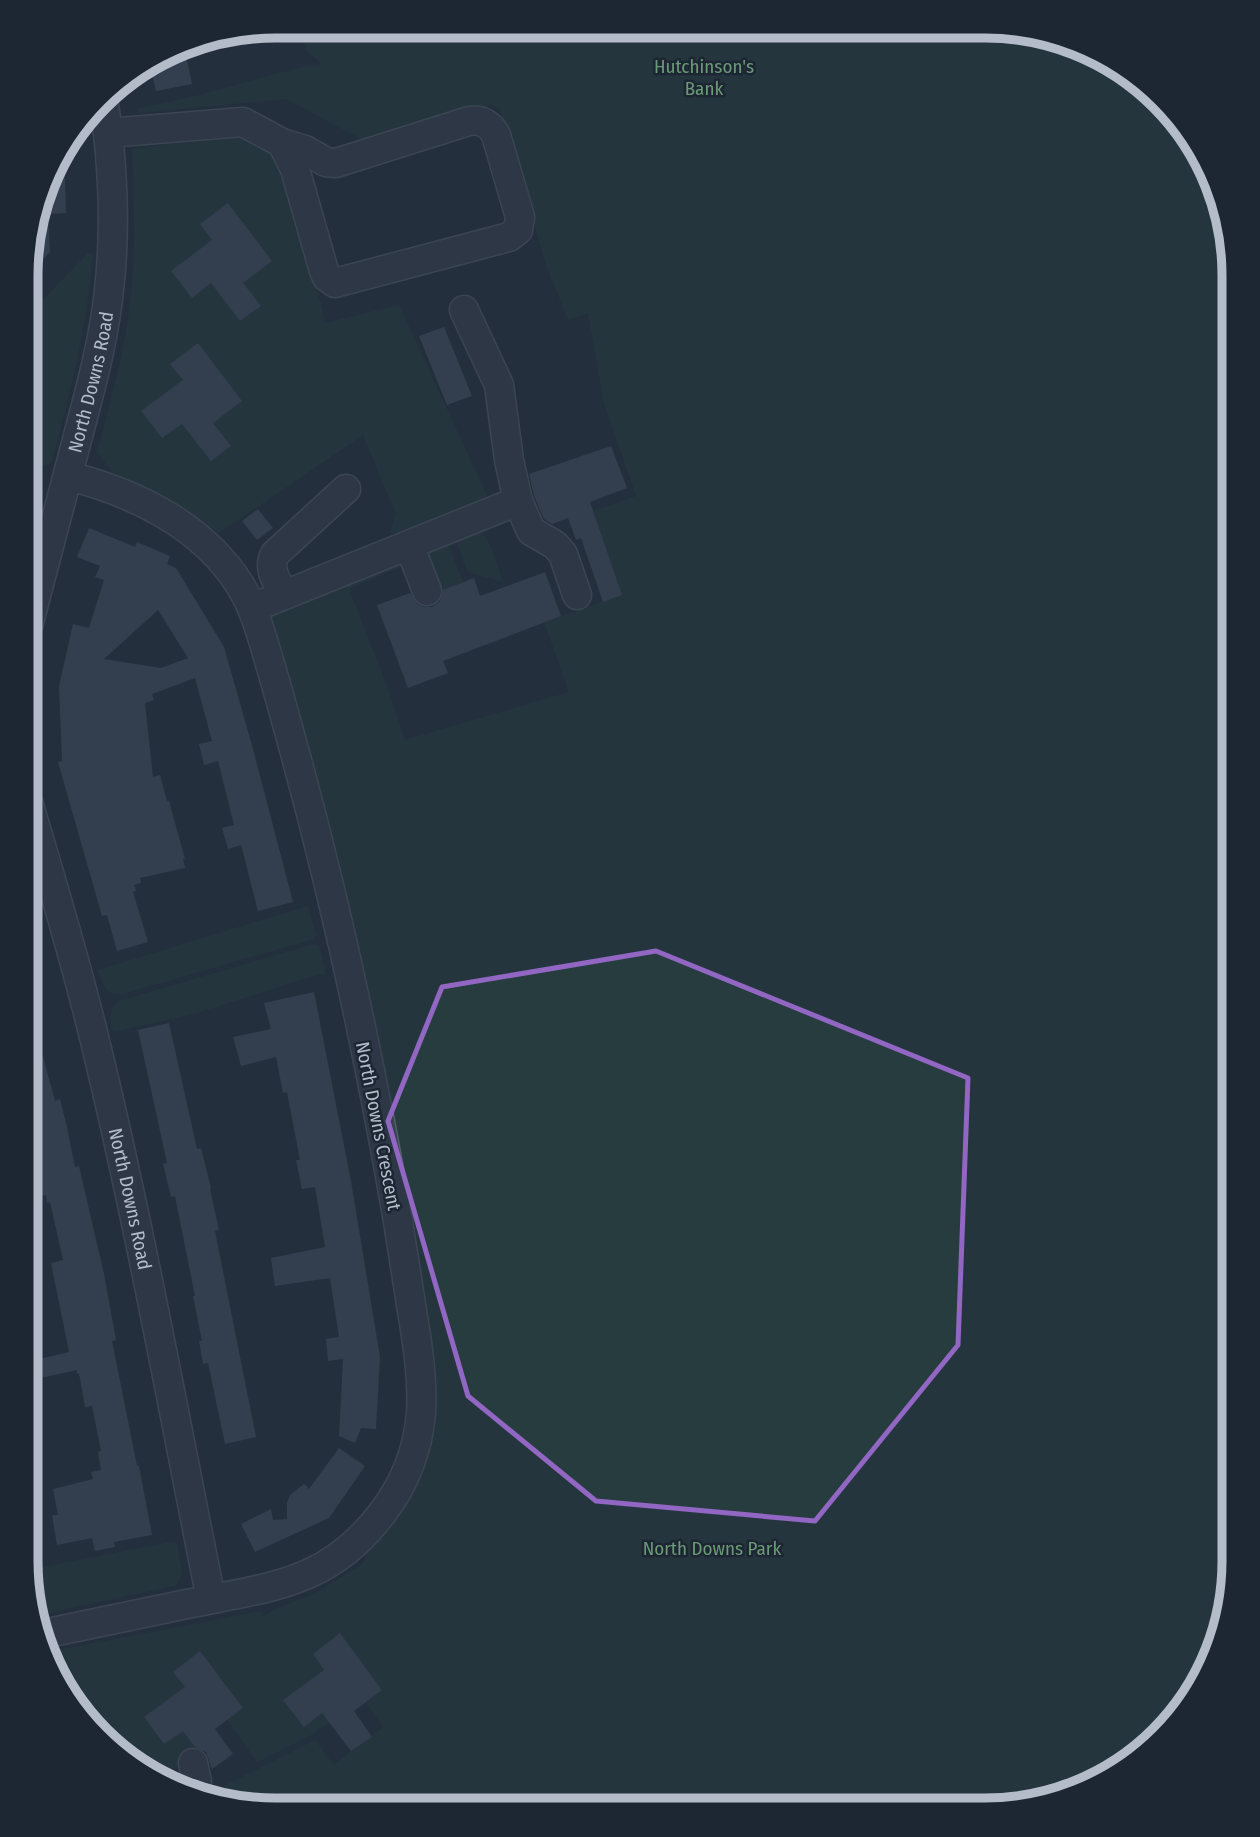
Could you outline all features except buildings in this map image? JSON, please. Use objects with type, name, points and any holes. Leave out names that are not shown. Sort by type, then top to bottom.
[{"type":"street","name":"North Downs Road","points":[[38,573],[68,476],[96,364],[110,288],[112,230],[101,116],[139,131],[243,122],[282,143],[305,150],[326,162],[336,163],[469,121],[481,121],[496,135],[520,217],[518,230],[509,237],[335,283],[324,271],[295,169],[282,143]]},
{"type":"street","points":[[464,310],[497,378],[518,501],[531,531],[555,545],[563,554],[577,595]]},
{"type":"street","name":"North Downs Crescent","points":[[50,1633],[275,1587],[322,1568],[346,1552],[372,1527],[401,1486],[416,1446],[421,1408],[415,1328],[370,1074],[315,826],[252,608],[242,588],[223,562],[208,545],[188,530],[153,508],[114,490],[68,476]]},
{"type":"street","points":[[284,595],[271,569],[272,559],[346,489]]},
{"type":"street","points":[[252,608],[518,501]]},
{"type":"street","points":[[409,545],[427,590]]},
{"type":"street","name":"North Downs Road","points":[[38,839],[61,913],[103,1079],[138,1234],[211,1600]]},
{"type":"highlighted area","points":[[656,951],[968,1078],[958,1345],[815,1521],[596,1501],[468,1396],[388,1121],[442,987]]},
{"type":"green space","points":[[301,38],[985,38],[1016,41],[1075,57],[1103,70],[1129,87],[1173,131],[1197,170],[1213,214],[1222,275],[1221,1577],[1209,1638],[1182,1693],[1163,1718],[1141,1740],[1090,1774],[1046,1790],[985,1798],[244,1796],[215,1790],[315,1740],[334,1765],[383,1727],[366,1703],[382,1690],[340,1634],[313,1654],[330,1678],[309,1681],[284,1700],[334,1704],[341,1714],[311,1735],[257,1762],[227,1720],[243,1708],[201,1652],[174,1671],[191,1695],[144,1718],[164,1744],[195,1722],[206,1739],[179,1759],[180,1767],[164,1770],[131,1750],[108,1729],[82,1698],[63,1667],[56,1650],[261,1611],[264,1616],[314,1594],[355,1570],[363,1563],[368,1553],[365,1548],[429,1433],[268,616],[401,557],[405,565],[349,589],[405,740],[569,692],[544,622],[622,595],[593,511],[636,496],[604,403],[588,313],[568,320],[547,267],[500,110],[492,105],[361,139],[286,99],[137,113],[137,109],[302,67],[320,65],[319,61],[308,53]]},
{"type":"green space","points":[[236,138],[260,145],[280,160],[308,251],[325,323],[399,305],[489,500],[425,527],[389,534],[396,514],[363,435],[219,533],[174,502],[112,472],[97,452],[112,397],[130,304],[134,246],[132,148]]},
{"type":"green space","points":[[88,253],[93,254],[87,306],[66,409],[52,460],[42,467],[38,466],[38,305]]},
{"type":"green space","points":[[478,530],[487,539],[503,582],[468,572],[454,536]]},
{"type":"green space","points":[[446,539],[463,582],[438,592],[425,548]]},
{"type":"green space","points":[[308,906],[316,935],[314,939],[122,994],[108,991],[98,970]]},
{"type":"green space","points":[[314,944],[319,946],[326,975],[319,974],[197,1013],[113,1032],[111,1012],[119,1001]]},
{"type":"green space","points":[[176,1541],[182,1572],[177,1585],[45,1614],[39,1568]]},
{"type":"park label","name":"Hutchinson's Bank","points":[[704,77]]},
{"type":"park label","name":"North Downs Park","points":[[712,1548]]}]
